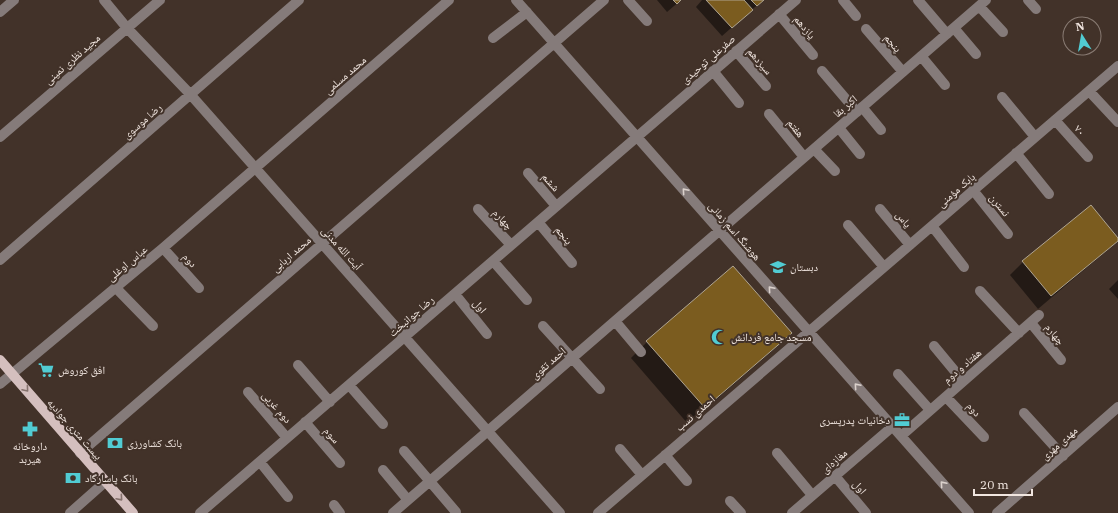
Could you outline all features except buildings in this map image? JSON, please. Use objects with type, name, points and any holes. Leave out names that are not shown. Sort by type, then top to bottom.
[{"type":"main road","name":"بیست متری جوادیه","points":[[0,360],[133,513]]},
{"type":"street","points":[[0,12],[14,0]]},
{"type":"street","name":"آیت‌ الله مدنی","points":[[104,0],[127,28],[190,94],[560,513]]},
{"type":"street","name":"مجید نظری نمینی","points":[[0,137],[160,0]]},
{"type":"street","name":"رضا موسوی","points":[[0,260],[299,0]]},
{"type":"street","name":"محمد مسلمی","points":[[256,169],[450,0]]},
{"type":"street","name":"هوشنگ اسم زمانی","points":[[516,0],[969,513]]},
{"type":"street","name":"محمد اربابی","points":[[80,453],[604,0]]},
{"type":"street","points":[[628,0],[647,21]]},
{"type":"street","name":"صفرعلی توحیدی","points":[[637,137],[796,0]]},
{"type":"street","points":[[843,0],[856,16]]},
{"type":"street","points":[[918,0],[976,54]]},
{"type":"street","points":[[1028,0],[1036,9]]},
{"type":"street","points":[[983,2],[1003,32]]},
{"type":"street","name":"اکبر بقا","points":[[720,231],[983,2]]},
{"type":"street","points":[[493,38],[527,12]]},
{"type":"street","name":"یازدهم","points":[[779,14],[813,55]]},
{"type":"street","name":"پنجم","points":[[866,29],[903,72]]},
{"type":"street","name":"سیزدهم","points":[[736,51],[766,86]]},
{"type":"street","points":[[921,56],[946,85]]},
{"type":"street","name":"بابک مؤمنی","points":[[809,332],[1118,66]]},
{"type":"street","points":[[713,71],[739,103]]},
{"type":"street","points":[[822,71],[859,110],[881,130]]},
{"type":"street","points":[[1089,91],[1118,122]]},
{"type":"street","points":[[1002,97],[1035,137]]},
{"type":"street","name":"هفتم","points":[[770,114],[804,157]]},
{"type":"street","name":"۷۰","points":[[1055,120],[1088,157]]},
{"type":"street","points":[[839,128],[860,154]]},
{"type":"street","name":"رضا جوانبخت","points":[[200,513],[637,137]]},
{"type":"street","points":[[814,149],[835,171]]},
{"type":"street","points":[[1016,153],[1049,194]]},
{"type":"street","name":"عباس اوغلی","points":[[0,384],[256,169]]},
{"type":"street","name":"ششم","points":[[528,173],[556,206]]},
{"type":"street","name":"نسترن","points":[[973,190],[1008,234]]},
{"type":"street","name":"یاس","points":[[880,208],[910,245]]},
{"type":"street","name":"چهارم","points":[[478,209],[511,245]]},
{"type":"street","name":"پنجم","points":[[538,222],[572,263]]},
{"type":"street","points":[[848,225],[884,267]]},
{"type":"street","points":[[932,226],[964,267]]},
{"type":"street","name":"احمد تقوی","points":[[393,513],[720,231]]},
{"type":"street","name":"دوم","points":[[163,248],[198,288]]},
{"type":"street","points":[[493,261],[527,300]]},
{"type":"street","points":[[116,288],[153,326]]},
{"type":"street","points":[[980,291],[1019,333]]},
{"type":"street","name":"اول","points":[[455,294],[487,334]]},
{"type":"street","name":"هفتاد و دوم","points":[[901,436],[1039,315]]},
{"type":"street","points":[[615,321],[641,352]]},
{"type":"street","name":"چهارم","points":[[1031,323],[1061,360]]},
{"type":"street","points":[[543,326],[600,389]]},
{"type":"street","name":"احمدی نسب","points":[[598,513],[809,332]]},
{"type":"street","points":[[934,346],[963,382]]},
{"type":"street","points":[[298,365],[330,402]]},
{"type":"street","points":[[898,374],[930,410]]},
{"type":"street","points":[[348,385],[383,424]]},
{"type":"street","name":"دوم غربی","points":[[248,392],[287,438]]},
{"type":"street","name":"دوم","points":[[946,397],[984,437]]},
{"type":"street","name":"مهدی مهری","points":[[997,513],[1118,408]]},
{"type":"street","points":[[1024,413],[1063,456]]},
{"type":"street","name":"سوم","points":[[305,422],[340,463]]},
{"type":"street","name":"مغازه‌ای","points":[[792,513],[892,427]]},
{"type":"street","points":[[620,449],[642,475]]},
{"type":"street","points":[[404,451],[431,480],[456,512]]},
{"type":"street","points":[[777,453],[812,495]]},
{"type":"street","points":[[665,455],[687,481]]},
{"type":"street","points":[[260,462],[288,497]]},
{"type":"street","points":[[383,470],[408,500]]},
{"type":"street","name":"اول","points":[[835,476],[866,513]]},
{"type":"street","points":[[70,513],[105,482]]},
{"type":"street","points":[[730,501],[741,513]]},
{"type":"place","name":"دبستان","points":[[778,267]]},
{"type":"place","name":"مسجد جامع فردانش","points":[[719,337]]},
{"type":"place","name":"افق کوروش","points":[[46,370]]},
{"type":"place","name":"دخانیات پدرپسری","points":[[902,420]]},
{"type":"place","name":"داروخانه هیربد","points":[[30,429]]},
{"type":"place","name":"بانک کشاورزی","points":[[115,443]]},
{"type":"place","name":"بانک پاسارگاد","points":[[73,478]]}]
